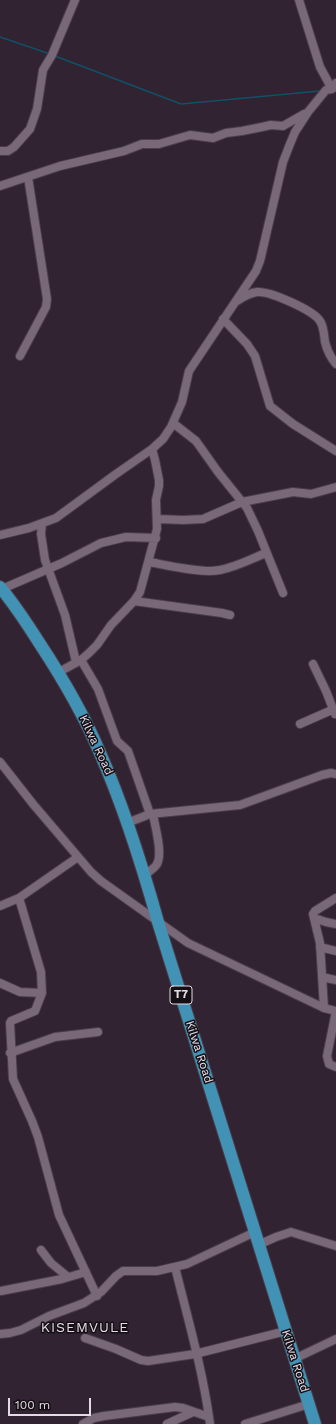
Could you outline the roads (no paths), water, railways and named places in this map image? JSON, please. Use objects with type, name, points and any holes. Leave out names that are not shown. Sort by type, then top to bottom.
[{"type":"highway","name":"Kilwa Road","points":[[1,588],[26,621],[59,672],[100,752],[114,786],[145,875],[158,922],[258,1245],[315,1424]]},
{"type":"street","points":[[0,151],[8,151],[14,147],[30,129],[37,109],[42,70],[52,55],[75,0]]},
{"type":"street","points":[[0,535],[42,524],[56,518],[152,449],[168,434],[182,402],[188,371],[256,271],[260,261],[283,162],[295,132],[308,112],[326,90],[334,86],[320,67],[299,0]]},
{"type":"street","points":[[0,186],[60,166],[124,151],[142,144],[159,144],[190,135],[213,138],[226,133],[262,127],[285,126],[308,112]]},
{"type":"street","points":[[20,356],[46,308],[47,299],[28,177]]},
{"type":"street","points":[[234,303],[248,294],[259,292],[268,293],[300,307],[319,320],[329,352],[336,364]]},
{"type":"street","points":[[223,319],[247,344],[255,356],[270,406],[293,424],[336,451]]},
{"type":"street","points":[[173,423],[202,448],[246,508],[283,593]]},
{"type":"street","points":[[59,672],[79,661],[97,645],[111,625],[134,602],[140,592],[156,538],[158,519],[156,500],[159,480],[152,449]]},
{"type":"street","points":[[158,519],[203,519],[242,502],[293,492],[311,494],[336,487]]},
{"type":"street","points":[[42,524],[41,534],[45,560],[65,615],[79,661],[98,689],[117,741],[128,751],[151,814],[159,847],[158,859],[157,865],[145,875]]},
{"type":"street","points":[[1,588],[49,570],[100,543],[126,536],[156,538]]},
{"type":"street","points":[[149,562],[184,568],[215,571],[240,564],[266,553]]},
{"type":"street","points":[[134,602],[222,613],[230,616]]},
{"type":"street","points":[[300,724],[335,713],[326,691],[312,664]]},
{"type":"street","points":[[0,762],[33,804],[101,882],[188,943],[206,953],[324,1008],[336,1011],[327,1056],[328,1062],[333,1067],[336,1067]]},
{"type":"street","points":[[127,823],[151,814],[240,805],[322,775],[331,773],[336,774]]},
{"type":"street","points":[[0,906],[19,898],[78,857]]},
{"type":"street","points":[[19,898],[40,965],[42,993],[35,1011],[11,1021],[10,1023],[10,1053],[13,1079],[38,1137],[59,1215],[97,1296]]},
{"type":"street","points":[[324,1008],[319,935],[313,914],[315,911],[336,898]]},
{"type":"street","points":[[314,918],[336,924]]},
{"type":"street","points":[[320,947],[336,951]]},
{"type":"street","points":[[322,977],[336,980]]},
{"type":"street","points":[[0,983],[20,992],[42,993]]},
{"type":"street","points":[[10,1053],[55,1037],[98,1032]]},
{"type":"street","points":[[0,1334],[21,1330],[49,1316],[84,1303],[97,1296],[116,1276],[123,1271],[157,1270],[187,1264],[255,1232]]},
{"type":"street","points":[[258,1245],[291,1232],[336,1246]]},
{"type":"street","points":[[42,1250],[51,1262],[68,1277]]},
{"type":"street","points":[[175,1267],[206,1390],[210,1421]]},
{"type":"street","points":[[1,1291],[34,1286],[86,1272]]},
{"type":"street","points":[[85,1338],[144,1361],[197,1353],[286,1331]]},
{"type":"street","points":[[294,1359],[336,1339]]},
{"type":"street","points":[[245,1424],[267,1420],[309,1404]]},
{"type":"street","points":[[83,1424],[94,1418],[104,1416],[175,1407],[193,1412],[210,1421]]},
{"type":"street","points":[[167,1424],[193,1412]]},
{"type":"waterway","points":[[0,37],[50,54]]},
{"type":"waterway","points":[[55,56],[181,104],[320,91]]},
{"type":"district","name":"KISEMVULE","points":[[85,1328]]}]
